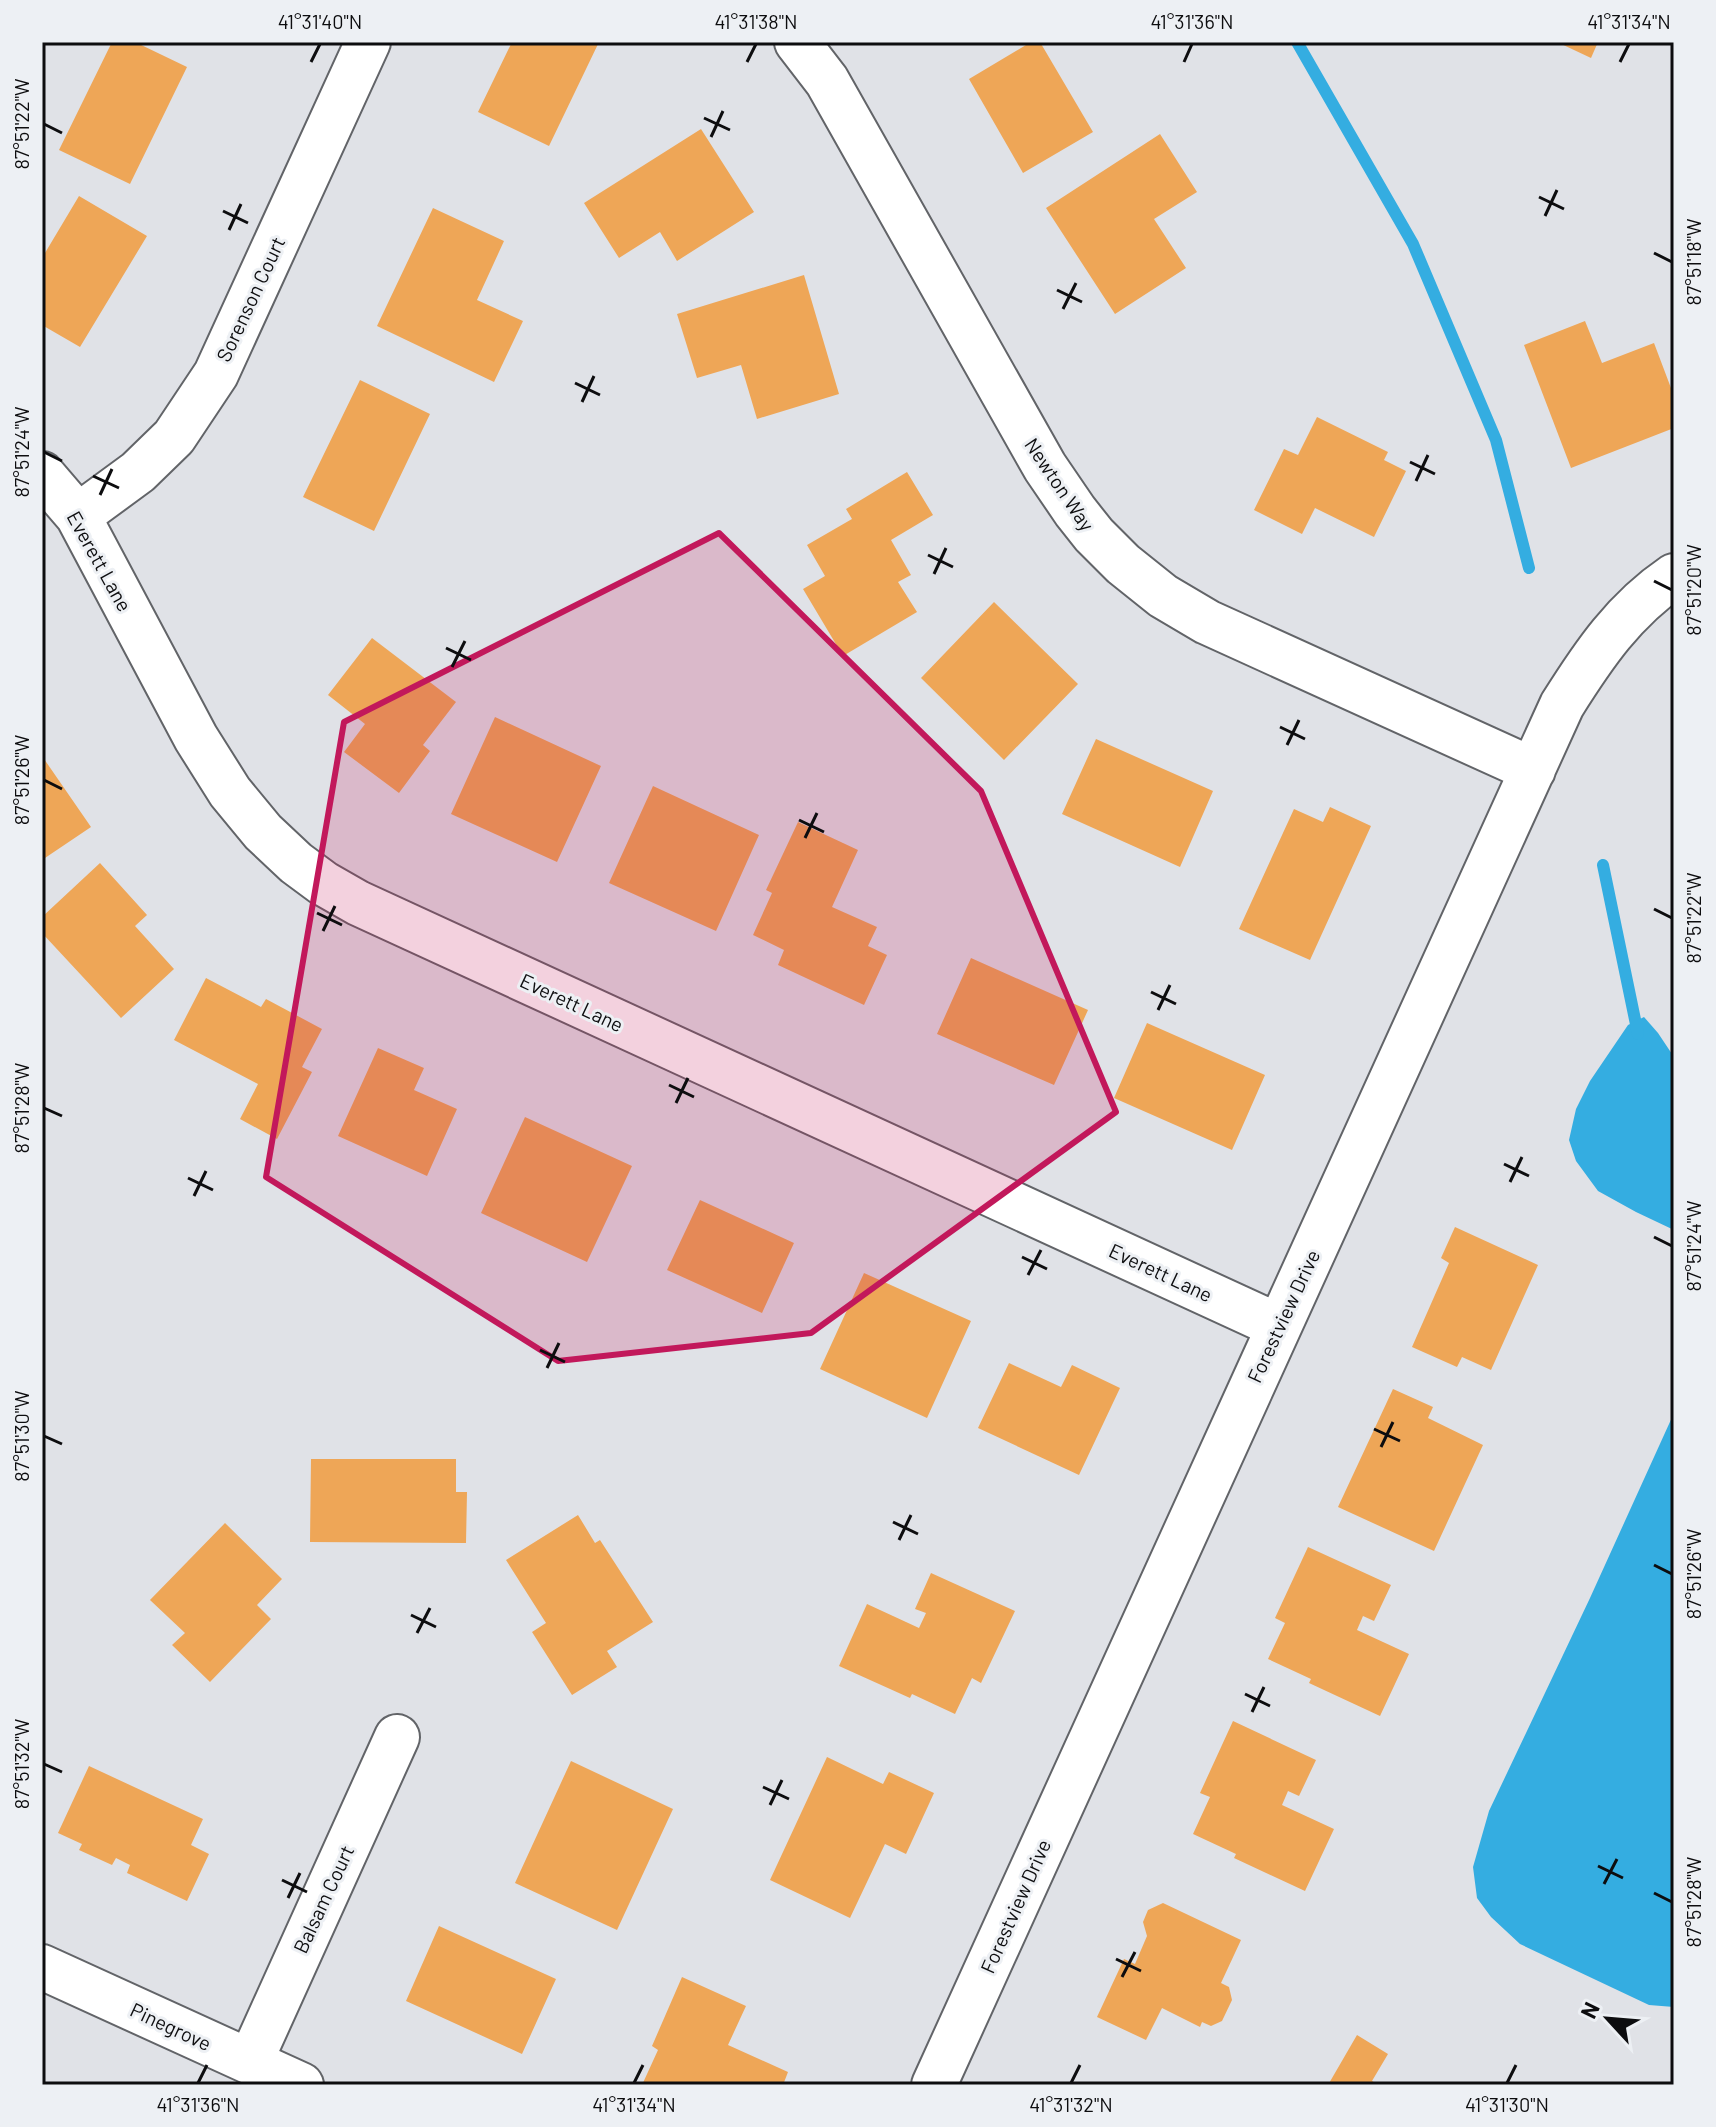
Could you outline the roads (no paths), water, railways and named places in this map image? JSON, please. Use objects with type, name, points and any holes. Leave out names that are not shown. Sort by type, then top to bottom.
[{"type":"street","name":"Sorenson Court","points":[[78,516],[138,472],[174,437],[216,374],[368,42]]},
{"type":"street","name":"Newton Way","points":[[797,42],[827,81],[1045,467],[1084,523],[1123,564],[1163,596],[1207,622],[1533,770]]},
{"type":"street","name":"Everett Lane","points":[[42,474],[78,516],[196,738],[230,792],[263,832],[323,883],[358,903],[1278,1326]]},
{"type":"street","name":"Forestview Drive","points":[[934,2085],[1562,705],[1620,621],[1674,576]]},
{"type":"street","name":"Balsam Court","points":[[250,2062],[397,1737]]},
{"type":"street","name":"Pinegrove","points":[[42,1967],[301,2085]]},
{"type":"water","points":[[1644,1017],[1674,1057],[1674,1230],[1598,1191],[1576,1161],[1569,1140],[1576,1109],[1590,1081],[1628,1025]]},
{"type":"water","points":[[1674,1413],[1674,2007],[1649,2005],[1520,1944],[1491,1917],[1477,1898],[1473,1867],[1489,1811]]},
{"type":"waterway","points":[[1297,42],[1413,244],[1496,440],[1529,568]]},
{"type":"waterway","points":[[1603,865],[1638,1034]]}]
